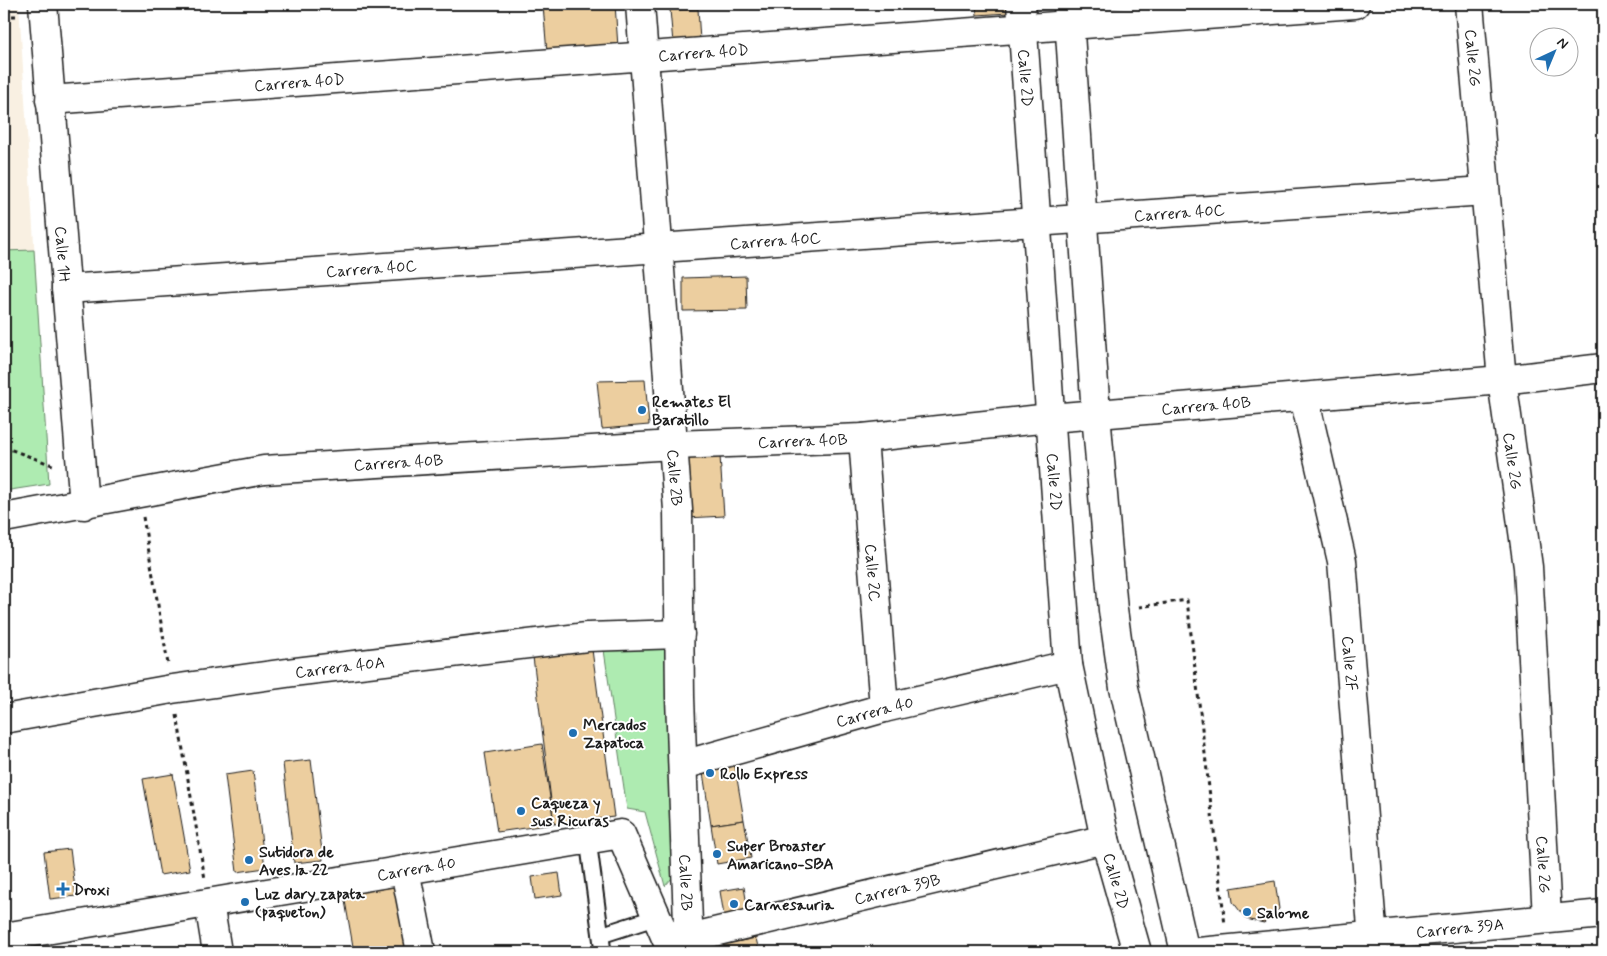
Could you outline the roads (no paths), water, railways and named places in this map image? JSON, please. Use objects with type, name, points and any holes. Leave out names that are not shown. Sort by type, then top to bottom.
[{"type":"street","name":"Calle 1H","points":[[42,4],[84,505]]},
{"type":"street","name":"Calle 2B","points":[[640,4],[678,510],[683,765],[683,948]]},
{"type":"street","name":"Carrera 40D","points":[[50,100],[644,56],[1022,16],[1355,4]]},
{"type":"street","name":"Calle 2G","points":[[1469,4],[1502,380],[1528,567],[1547,918]]},
{"type":"street","points":[[1069,14],[1096,414],[1113,610],[1124,688],[1185,952]]},
{"type":"street","name":"Calle 2D","points":[[1022,16],[1068,665],[1105,839],[1137,952]]},
{"type":"street","name":"Carrera 40C","points":[[66,289],[1485,191]]},
{"type":"street","name":"Carrera 40B","points":[[4,518],[84,505],[264,470],[673,445],[863,438],[1050,418],[1502,380],[1603,368]]},
{"type":"street","name":"Calle 2F","points":[[1304,397],[1342,562],[1373,943]]},
{"type":"street","name":"Calle 2C","points":[[863,438],[884,708]]},
{"type":"street","name":"Carrera 40A","points":[[4,719],[172,689],[294,672],[587,637],[680,634]]},
{"type":"street","name":"Carrera 40","points":[[683,765],[884,708],[1068,665]]},
{"type":"street","name":"Calle 2B","points":[[622,834],[657,917],[683,948]]},
{"type":"street","name":"Carrera 40","points":[[4,937],[622,834]]},
{"type":"street","name":"Carrera 39B","points":[[683,948],[1105,839]]},
{"type":"street","points":[[404,870],[421,952]]},
{"type":"street","points":[[209,903],[217,952]]},
{"type":"street","name":"Carrera 39A","points":[[1199,952],[1228,948],[1373,943],[1547,918],[1603,914]]},
{"type":"lane","points":[[588,840],[603,952]]},
{"type":"lane","points":[[601,934],[657,917]]},
{"type":"place","name":"Remates El Baratillo","points":[[642,410]]},
{"type":"place","name":"Mercados Zapatoca","points":[[573,733]]},
{"type":"place","name":"Rollo Express","points":[[710,773]]},
{"type":"place","name":"Caqueza y sus Ricuras","points":[[521,811]]},
{"type":"place","name":"Super Broaster Amaricano-SBA","points":[[717,854]]},
{"type":"place","name":"Sutidora de Aves la 22","points":[[249,860]]},
{"type":"place","name":"Droxi","points":[[63,889]]},
{"type":"place","name":"Luz dary zapata (paqueton)","points":[[245,902]]},
{"type":"place","name":"Carnesauria","points":[[734,904]]},
{"type":"place","name":"Salome","points":[[1247,912]]}]
